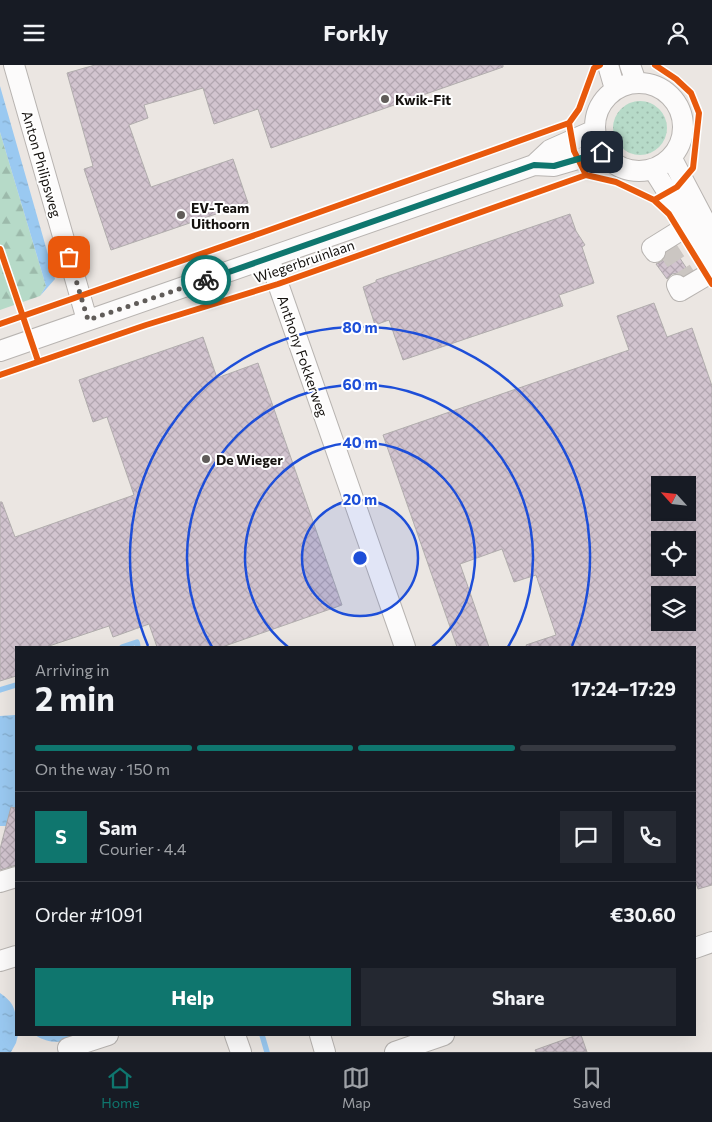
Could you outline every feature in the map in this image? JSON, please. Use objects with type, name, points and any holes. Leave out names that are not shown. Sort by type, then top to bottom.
[{"type":"street","name":"Anton Philipsweg","points":[[14,65],[88,320]]},
{"type":"street","points":[[608,65],[615,89]]},
{"type":"street","points":[[633,74],[672,97],[679,108],[683,120],[683,133],[679,146],[671,157],[653,169],[642,171],[630,171],[610,161],[602,152],[595,131],[595,118],[599,107],[615,89],[625,85],[633,74]]},
{"type":"street","name":"Wiegerbruinlaan","points":[[534,165],[550,150],[595,131]]},
{"type":"street","name":"Wiegerbruinlaan","points":[[0,351],[534,165],[554,166],[602,152]]},
{"type":"street","points":[[671,157],[712,235]]},
{"type":"street","points":[[653,169],[712,263]]},
{"type":"street","points":[[661,246],[689,225]]},
{"type":"street","name":"Anthony Fokkerweg","points":[[269,258],[405,646]]},
{"type":"street","points":[[685,283],[712,272]]},
{"type":"street","points":[[0,882],[15,877]]},
{"type":"street","points":[[696,948],[712,942]]},
{"type":"street","points":[[0,961],[15,956]]},
{"type":"street","points":[[68,1048],[105,1036]]},
{"type":"street","points":[[236,1036],[241,1052]]},
{"type":"street","points":[[320,1036],[325,1052]]},
{"type":"street","points":[[395,1052],[441,1036]]},
{"type":"green space","points":[[635,101],[645,101],[655,105],[663,113],[667,128],[663,143],[655,151],[645,155],[635,155],[625,151],[617,143],[613,133],[613,123],[617,113],[625,105]]},
{"type":"green space","points":[[0,132],[46,286],[40,296],[0,310]]},
{"type":"water","points":[[0,86],[55,279],[40,296],[46,286],[0,132]]},
{"type":"water","points":[[15,715],[15,826],[0,826],[0,716]]},
{"type":"water","points":[[0,993],[13,1006],[15,1011],[15,1036],[18,1036],[11,1052],[0,1052]]},
{"type":"water","points":[[37,1036],[81,1036],[59,1042],[47,1041]]},
{"type":"building","points":[[95,65],[503,65],[503,67],[271,148],[258,109],[214,124],[203,88],[144,105],[148,118],[129,125],[151,187],[233,159],[248,203],[111,250],[84,169],[93,166],[67,73]]},
{"type":"building","points":[[570,214],[576,231],[585,245],[582,247],[594,283],[559,295],[563,306],[403,360],[389,320],[375,325],[363,287],[376,282],[376,280]]},
{"type":"building","points":[[674,249],[689,272],[683,275],[678,273],[672,274],[667,279],[656,264],[662,261],[667,253]]},
{"type":"building","points":[[654,303],[667,337],[692,328],[712,386],[712,885],[698,889],[696,883],[696,646],[526,646],[556,635],[536,575],[514,582],[502,549],[460,564],[489,646],[457,646],[383,435],[629,350],[617,316]]},
{"type":"building","name":"De Wieger","points":[[203,337],[217,378],[258,363],[342,605],[225,646],[157,646],[149,624],[113,637],[109,626],[49,646],[15,646],[15,676],[0,681],[0,502],[2,502],[15,537],[134,495],[107,417],[93,422],[79,380]]},
{"type":"building","points":[[11,807],[15,808],[15,865],[0,870],[0,849]]},
{"type":"building","points":[[574,1036],[581,1036],[587,1052],[536,1052],[535,1050]]},
{"type":"waterway","points":[[125,646],[137,642],[138,646]]},
{"type":"waterway","points":[[0,690],[15,685]]},
{"type":"waterway","points":[[262,1036],[267,1052]]},
{"type":"tunnel","points":[[665,245],[687,279]]},
{"type":"cycle path","points":[[600,65],[594,68],[579,109],[569,123],[574,151],[586,175],[616,182],[654,200],[677,187],[693,168],[699,113],[691,93],[676,79],[655,65]]},
{"type":"cycle path","points":[[0,324],[569,123]]},
{"type":"cycle path","points":[[0,375],[146,325],[278,284],[586,175]]},
{"type":"cycle path","points":[[654,200],[669,214],[712,284]]},
{"type":"cycle path","points":[[0,249],[38,361]]},
{"type":"way so far","points":[[69,257],[88,320],[206,280]]},
{"type":"place","name":"Kwik-Fit","points":[[385,99]]},
{"type":"place","name":"EV-Team Uithoorn","points":[[181,215]]},
{"type":"place","name":"De Wieger","points":[[206,459]]},
{"type":"route","points":[[206,280],[534,165],[554,166],[602,152]]}]
